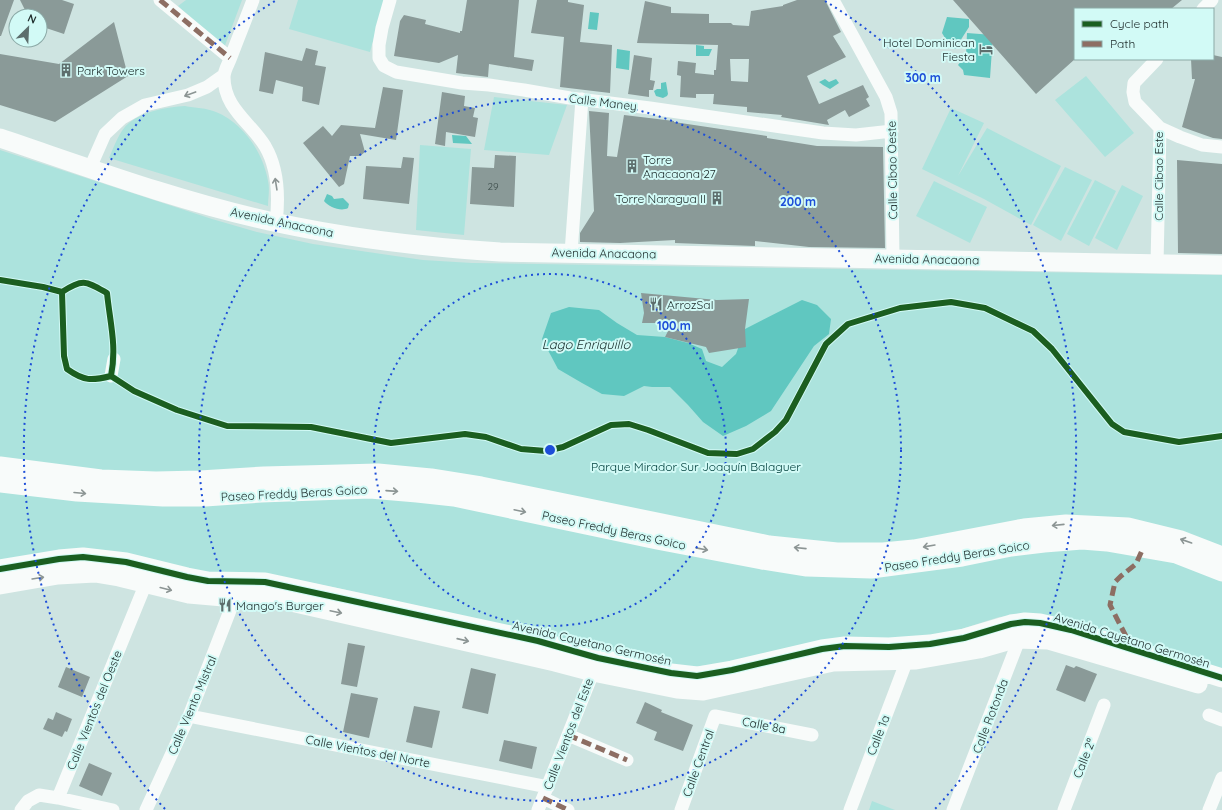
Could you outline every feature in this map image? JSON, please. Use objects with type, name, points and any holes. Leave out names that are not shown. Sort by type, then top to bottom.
[{"type":"street","points":[[160,0],[230,58]]},
{"type":"street","points":[[253,0],[224,75],[226,92],[233,108],[265,146],[272,165],[277,188],[276,223]]},
{"type":"street","name":"Calle Maney","points":[[390,0],[382,28],[379,45],[379,58],[384,66],[396,72],[462,83],[489,85],[823,133],[856,135],[892,131]]},
{"type":"street","name":"Calle Cibao Oeste","points":[[833,0],[886,98],[891,113],[893,259]]},
{"type":"street","points":[[1204,8],[1212,0],[1222,6]]},
{"type":"street","name":"Calle Cibao Este","points":[[1156,60],[1134,83],[1132,92],[1136,102],[1160,128],[1157,264]]},
{"type":"street","points":[[90,168],[105,134],[122,118],[145,105],[188,95],[207,87],[224,75]]},
{"type":"street","points":[[571,253],[582,99]]},
{"type":"street","points":[[1160,128],[1202,145],[1222,147]]},
{"type":"street","name":"Avenida Anacaona","points":[[0,138],[185,198],[276,223],[355,238],[436,248],[500,252],[1222,265]]},
{"type":"street","points":[[111,376],[114,359]]},
{"type":"street","name":"Paseo Freddy Beras Goico","points":[[0,466],[57,482],[114,495],[205,497],[261,493],[370,489],[454,497],[672,543],[807,567],[871,569],[962,557],[1044,542],[1082,540],[1107,542],[1176,554],[1222,572]]},
{"type":"street","name":"Paseo Freddy Beras Goico","points":[[0,482],[200,480],[264,476],[378,473],[431,478],[481,486],[769,545],[837,552],[914,549],[1024,528],[1066,524],[1128,527],[1181,540],[1222,556]]},
{"type":"street","name":"Avenida Cayetano Germosén","points":[[0,569],[37,562],[83,557],[126,562],[208,581],[238,590]]},
{"type":"street","name":"Avenida Cayetano Germosén","points":[[0,585],[38,578],[81,573],[95,573],[120,577],[189,594],[238,590],[265,582],[538,641],[596,665],[677,689],[703,691],[832,662],[907,660],[938,657],[1040,624],[1071,630],[1222,678]]},
{"type":"street","name":"Calle Vientos del Oeste","points":[[58,798],[146,583]]},
{"type":"street","name":"Calle Viento Mistral","points":[[146,810],[189,716],[238,590]]},
{"type":"street","name":"Avenida Cayetano Germosén","points":[[596,665],[697,676],[732,670],[822,649],[845,646],[889,647],[930,644],[964,638],[1011,624],[1022,631],[1048,640],[1222,691]]},
{"type":"street","name":"Calle Rotonda","points":[[953,810],[1022,631]]},
{"type":"street","name":"Calle 1a","points":[[850,810],[907,660]]},
{"type":"street","name":"Calle Vientos del Este","points":[[543,798],[596,665]]},
{"type":"street","name":"Calle 2ª","points":[[1064,810],[1104,705]]},
{"type":"street","points":[[1209,715],[1222,720]]},
{"type":"street","name":"Calle Vientos del Norte","points":[[189,716],[543,798],[568,810]]},
{"type":"street","name":"Calle 8a","points":[[715,716],[812,734]]},
{"type":"street","name":"Calle Central","points":[[684,809],[715,716]]},
{"type":"street","points":[[568,735],[627,760]]},
{"type":"street","points":[[1209,810],[1222,778]]},
{"type":"street","points":[[21,810],[28,801],[40,796],[58,798],[113,810]]},
{"type":"green space","points":[[186,0],[242,0],[224,48],[178,6]]},
{"type":"green space","points":[[298,0],[384,0],[370,52],[289,29]]},
{"type":"green space","points":[[1086,76],[1134,133],[1105,157],[1055,100]]},
{"type":"green space","points":[[494,97],[567,105],[549,155],[484,150]]},
{"type":"green space","points":[[185,106],[216,112],[235,123],[243,131],[262,160],[269,187],[268,206],[109,158],[122,130],[129,123],[141,115],[156,110]]},
{"type":"green space","points":[[951,108],[984,123],[958,176],[987,128],[1061,166],[1031,225],[984,199],[922,169]]},
{"type":"green space","points":[[420,145],[471,149],[464,235],[416,230]]},
{"type":"green space","name":"Parque Mirador Sur Joaquín Balaguer","points":[[0,150],[212,219],[257,232],[313,244],[423,260],[472,263],[1222,275],[1222,670],[1020,615],[999,617],[949,633],[692,667],[673,665],[600,650],[552,637],[366,594],[293,579],[0,560]]},
{"type":"green space","points":[[1065,167],[1092,180],[1061,241],[1033,225]]},
{"type":"green space","points":[[1095,180],[1116,191],[1089,246],[1067,234]]},
{"type":"green space","points":[[934,181],[987,207],[970,243],[916,216]]},
{"type":"green space","points":[[1122,185],[1143,196],[1117,250],[1095,238]]},
{"type":"green space","points":[[872,801],[895,810],[869,810]]},
{"type":"water","points":[[590,12],[599,13],[597,30],[588,29]]},
{"type":"water","points":[[947,17],[969,19],[969,27],[955,49],[950,46],[942,33]]},
{"type":"water","points":[[967,33],[993,35],[990,78],[964,75],[963,70],[958,65],[966,55]]},
{"type":"water","points":[[696,45],[704,46],[704,49],[712,49],[709,56],[696,56]]},
{"type":"water","points":[[617,49],[630,51],[629,70],[616,68]]},
{"type":"water","points":[[825,79],[829,82],[836,79],[839,83],[830,89],[819,82]]},
{"type":"water","points":[[666,82],[667,96],[663,98],[656,96],[654,91],[661,89],[661,83]]},
{"type":"water","points":[[452,135],[466,136],[472,144],[453,143]]},
{"type":"water","points":[[327,194],[332,196],[334,199],[343,198],[349,204],[348,208],[339,209],[329,205],[324,201]]},
{"type":"water","name":"Lago Enriquillo","points":[[802,300],[817,305],[831,319],[829,334],[814,346],[771,411],[746,426],[723,436],[703,422],[670,387],[644,386],[624,396],[602,394],[558,369],[542,339],[551,313],[569,307],[599,310],[637,335],[665,337],[688,343],[702,349],[706,361],[722,367],[736,354],[745,329]]},
{"type":"building","points":[[0,0],[14,0],[11,8],[8,8],[8,17],[0,36]]},
{"type":"building","points":[[20,0],[62,0],[74,4],[64,34],[48,29],[48,8],[24,8]]},
{"type":"building","points":[[467,0],[519,0],[514,57],[534,60],[532,71],[489,64],[488,77],[456,73],[458,55],[439,63],[394,56],[400,21],[404,15],[426,20],[425,24],[460,33],[460,31],[462,31]]},
{"type":"building","points":[[537,0],[568,0],[568,2],[584,5],[580,42],[612,45],[610,93],[560,87],[564,37],[531,33]]},
{"type":"building","points":[[797,0],[825,0],[841,32],[833,36],[846,57],[807,76],[819,104],[863,85],[869,97],[866,99],[870,106],[849,117],[845,110],[827,120],[829,125],[781,117],[782,115],[747,112],[747,107],[713,104],[714,94],[696,94],[696,98],[680,97],[681,76],[677,75],[678,61],[696,63],[695,73],[714,75],[714,70],[716,70],[718,45],[637,43],[645,1],[671,7],[671,13],[709,14],[709,23],[731,23],[733,25],[749,26],[751,11],[783,5]],"holes":[[[730,59],[749,59],[748,82],[731,81]]]},
{"type":"building","points":[[953,0],[1182,0],[1172,8],[1074,8],[1074,60],[1036,94]]},
{"type":"building","name":"Park Towers","points":[[114,22],[128,76],[55,122],[0,105],[0,54],[59,64]]},
{"type":"building","points":[[306,48],[318,51],[315,65],[326,67],[319,105],[302,101],[303,87],[276,80],[273,94],[259,91],[265,52],[302,61]]},
{"type":"building","points":[[634,55],[652,58],[650,80],[655,81],[653,90],[649,90],[649,97],[628,94]]},
{"type":"building","points":[[1214,55],[1222,57],[1222,139],[1213,138],[1182,127],[1195,79],[1192,79],[1191,60],[1214,60]]},
{"type":"building","points":[[383,87],[403,90],[396,140],[360,134],[365,152],[360,156],[350,156],[344,184],[339,187],[303,143],[323,126],[332,136],[341,125],[375,128]]},
{"type":"building","points":[[442,92],[465,96],[464,106],[475,108],[473,117],[478,118],[475,137],[446,132],[445,146],[435,144]]},
{"type":"building","points":[[589,111],[609,113],[607,156],[617,157],[624,115],[674,121],[767,136],[767,138],[817,146],[883,147],[885,248],[809,247],[755,241],[755,246],[675,243],[675,240],[620,243],[580,242],[580,233],[594,211]]},
{"type":"building","points":[[495,155],[516,156],[514,207],[470,204],[472,167],[494,168]]},
{"type":"building","points":[[403,157],[414,158],[409,204],[363,199],[366,166],[401,168]]},
{"type":"building","points":[[1177,160],[1222,164],[1222,254],[1178,253]]},
{"type":"building","points":[[641,293],[717,300],[749,299],[745,329],[746,347],[709,353],[706,347],[665,337],[672,323],[642,323],[644,313]]},
{"type":"building","points":[[348,643],[365,646],[357,687],[341,684]]},
{"type":"building","points":[[1066,665],[1074,668],[1076,666],[1097,674],[1085,702],[1056,690]]},
{"type":"building","points":[[66,667],[90,677],[82,697],[58,687]]},
{"type":"building","points":[[471,668],[496,674],[488,714],[462,708]]},
{"type":"building","points":[[351,693],[378,698],[369,738],[343,732]]},
{"type":"building","points":[[645,702],[662,710],[661,712],[693,725],[683,751],[654,740],[657,732],[636,723]]},
{"type":"building","points":[[414,706],[440,711],[432,748],[406,742]]},
{"type":"building","points":[[56,712],[72,719],[67,732],[65,731],[62,737],[43,729],[48,718],[53,720]]},
{"type":"building","points":[[504,740],[537,747],[532,769],[499,761]]},
{"type":"building","points":[[89,763],[112,773],[102,796],[79,786]]},
{"type":"marked path","points":[[160,0],[230,58]]},
{"type":"marked path","points":[[1133,650],[1110,605],[1115,582],[1136,564],[1143,548]]},
{"type":"marked path","points":[[568,735],[627,760]]},
{"type":"marked path","points":[[543,798],[568,810]]},
{"type":"cycle path","points":[[0,280],[43,287],[62,292],[75,285],[84,283],[94,286],[107,293],[113,344],[113,365],[111,376]]},
{"type":"cycle path","points":[[62,292],[64,356],[67,369],[78,376],[88,379],[98,379],[111,376],[134,391],[177,410],[227,426],[311,427],[391,443],[465,434],[486,437],[521,449],[546,451],[563,447],[611,425],[629,424],[708,453],[737,454],[753,449],[775,432],[786,420],[826,344],[848,324],[900,308],[951,302],[985,308],[1033,331],[1052,349],[1112,424],[1124,432],[1179,442],[1222,436]]},
{"type":"cycle path","points":[[0,569],[59,559],[83,557],[126,562],[208,581],[265,582],[538,641],[598,658],[671,673],[697,676],[732,670],[822,649],[845,646],[889,647],[930,644],[964,638],[1011,624],[1025,622],[1040,623],[1071,630],[1222,678]]},
{"type":"place","name":"Hotel Dominican Fiesta","points":[[986,49]]},
{"type":"place","name":"Park Towers","points":[[66,70]]},
{"type":"place","name":"Torre Anacaona 27","points":[[632,166]]},
{"type":"place","name":"Torre Naragua II","points":[[717,198]]},
{"type":"place","name":"ArrozSal","points":[[656,304]]},
{"type":"place","name":"Mango's Burger","points":[[225,605]]}]
